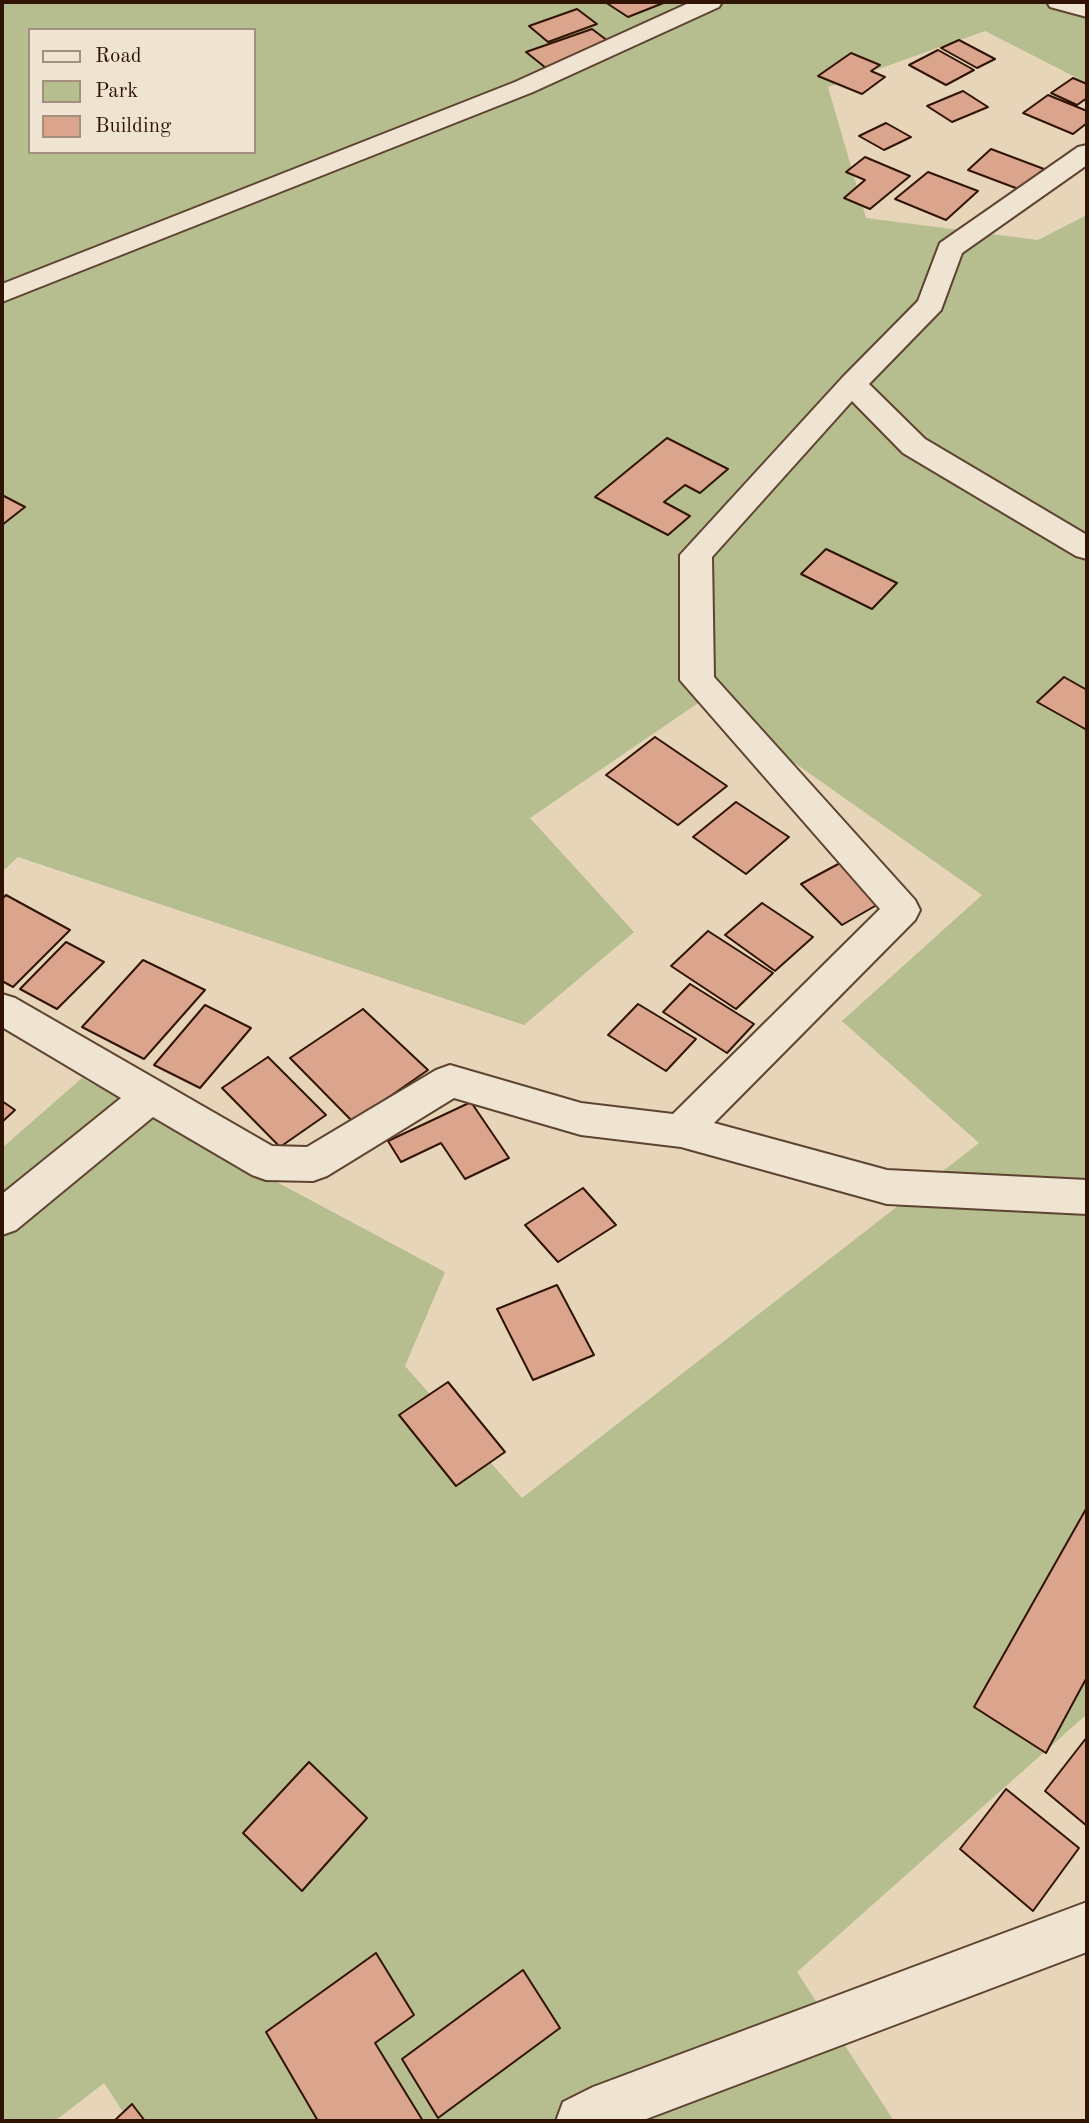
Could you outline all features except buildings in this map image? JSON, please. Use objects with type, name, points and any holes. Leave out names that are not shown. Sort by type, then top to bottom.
[{"type":"street","points":[[2,294],[524,87],[710,2]]},
{"type":"street","points":[[1059,2],[1087,9]]},
{"type":"street","points":[[681,1131],[902,910],[697,680],[696,555],[852,384],[930,304],[950,249],[1087,153]]},
{"type":"street","points":[[852,384],[914,446],[1087,549]]},
{"type":"street","points":[[2,1009],[266,1163],[313,1164],[450,1081],[580,1119],[681,1131],[887,1187],[1087,1198]]},
{"type":"street","points":[[2,1218],[152,1095]]},
{"type":"street","points":[[582,2121],[593,2113],[1087,1927]]},
{"type":"green space","points":[[2,2],[1087,2],[1087,83],[985,31],[828,87],[866,218],[1038,240],[1087,215],[1087,1714],[797,1972],[894,2121],[129,2121],[104,2083],[55,2121],[2,2121],[2,1148],[82,1078],[445,1272],[405,1366],[522,1498],[979,1143],[842,1021],[982,895],[704,699],[530,818],[634,932],[524,1025],[18,857],[2,872]]}]
